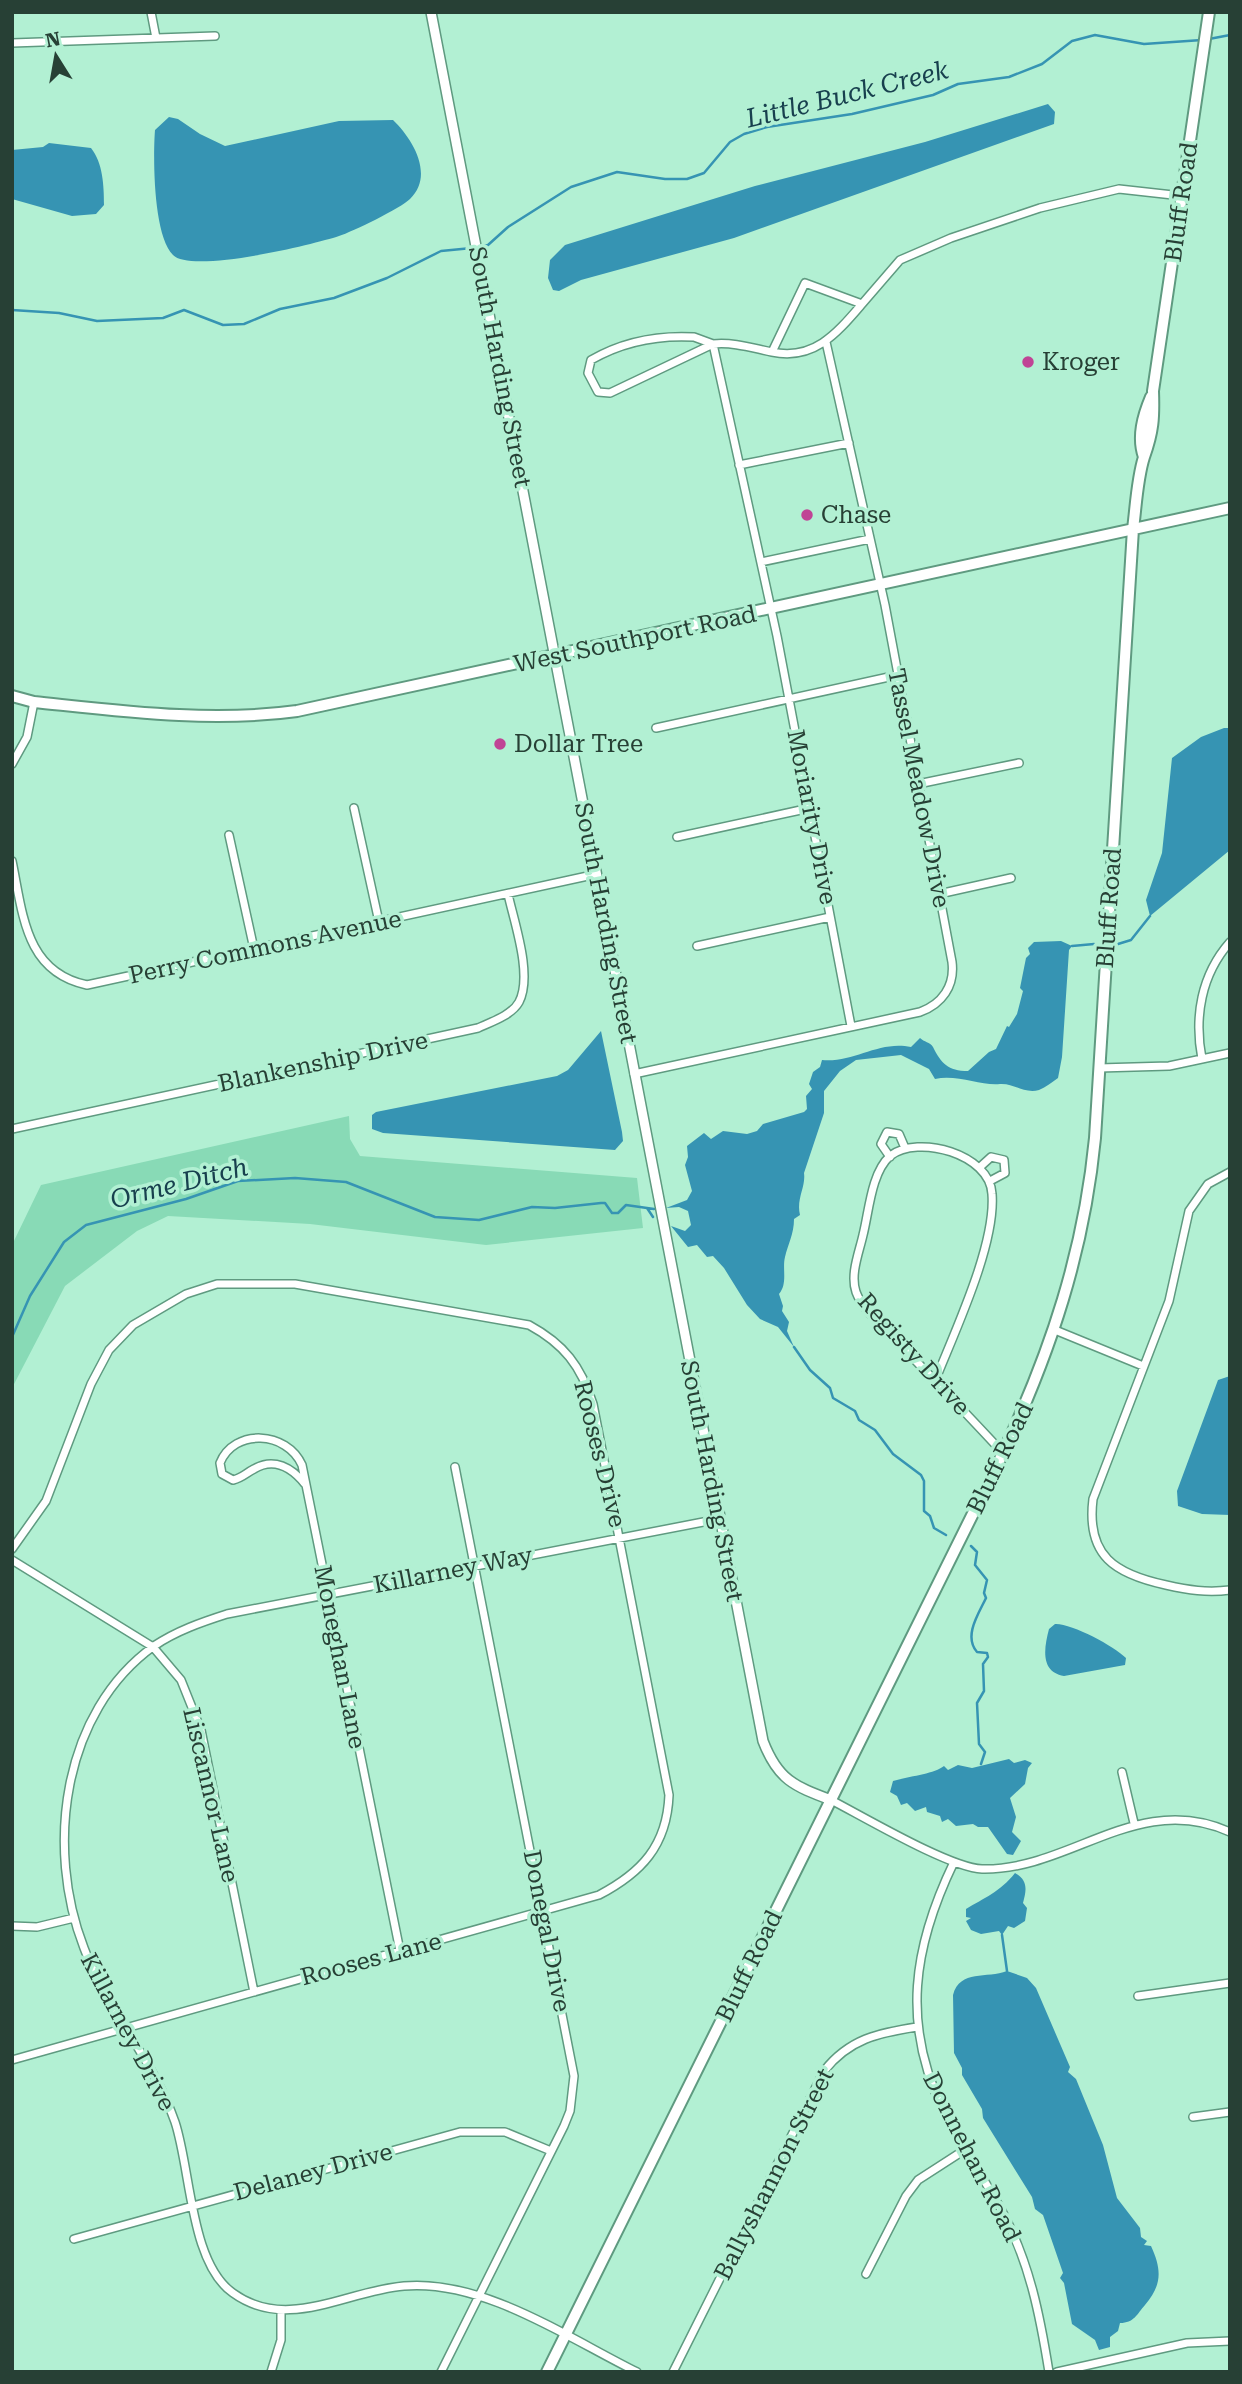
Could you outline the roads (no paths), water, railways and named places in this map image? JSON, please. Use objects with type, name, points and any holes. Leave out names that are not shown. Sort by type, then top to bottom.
[{"type":"main road","name":"Bluff Road","points":[[547,2372],[1003,1452],[1035,1384],[1073,1272],[1088,1198],[1099,1068],[1133,529],[1144,457],[1140,445],[1143,420],[1153,391],[1209,15]]},
{"type":"main road","name":"West Southport Road","points":[[12,696],[34,702],[178,715],[270,715],[556,656],[1230,508]]},
{"type":"main road","name":"West Southport Road","points":[[12,705],[34,702]]},
{"type":"street","points":[[151,12],[156,38]]},
{"type":"street","name":"South Harding Street","points":[[431,12],[719,1520],[769,1756],[775,1769],[786,1780],[831,1800]]},
{"type":"street","points":[[12,43],[215,36]]},
{"type":"street","points":[[713,344],[610,393],[598,392],[587,371],[594,359],[639,341],[688,337],[713,344],[799,353],[826,342],[900,260],[959,235],[1040,208],[1119,188],[1182,196]]},
{"type":"street","points":[[772,352],[804,284],[814,284],[862,304]]},
{"type":"street","name":"Tassel Meadow Drive","points":[[826,342],[880,585],[953,971],[947,991],[938,1002],[924,1010],[851,1026]]},
{"type":"street","name":"Moriarity Drive","points":[[713,344],[771,609],[851,1026]]},
{"type":"street","points":[[740,465],[849,443]]},
{"type":"street","points":[[761,562],[870,538]]},
{"type":"street","points":[[656,728],[898,676]]},
{"type":"street","points":[[12,764],[27,737],[34,702]]},
{"type":"street","points":[[918,784],[1019,763]]},
{"type":"street","points":[[354,808],[379,922]]},
{"type":"street","points":[[677,837],[810,808]]},
{"type":"street","points":[[229,835],[254,949]]},
{"type":"street","name":"Perry Commons Avenue","points":[[12,861],[35,950],[54,973],[68,981],[87,985],[597,874]]},
{"type":"street","points":[[939,894],[1011,878]]},
{"type":"street","name":"Blankenship Drive","points":[[12,1129],[478,1028],[494,1021],[519,1003],[523,986],[521,954],[508,894]]},
{"type":"street","points":[[697,946],[831,917]]},
{"type":"street","points":[[1202,1059],[1198,1028],[1201,997],[1212,968],[1230,942]]},
{"type":"street","points":[[634,1074],[851,1026]]},
{"type":"street","points":[[1099,1068],[1168,1066],[1230,1053]]},
{"type":"street","points":[[905,1148],[898,1134],[887,1132],[881,1138],[881,1145],[890,1157],[905,1148],[923,1146],[960,1155],[980,1167],[989,1181],[992,1201],[980,1261],[935,1381]]},
{"type":"street","name":"Registy Drive","points":[[890,1157],[877,1177],[855,1268],[854,1284],[864,1306],[1003,1452]]},
{"type":"street","points":[[980,1167],[991,1157],[1004,1160],[1004,1174],[989,1181]]},
{"type":"street","points":[[1230,1172],[1208,1184],[1195,1200],[1188,1215],[1173,1289],[1093,1500],[1091,1520],[1094,1539],[1105,1557],[1122,1572],[1136,1579],[1206,1593],[1230,1590]]},
{"type":"street","name":"Rooses Drive","points":[[12,1549],[46,1501],[91,1384],[109,1350],[132,1325],[157,1308],[186,1294],[218,1284],[295,1284],[529,1325],[552,1338],[574,1359],[585,1379],[621,1538],[668,1791]]},
{"type":"street","points":[[1055,1330],[1143,1366]]},
{"type":"street","name":"Moneghan Lane","points":[[306,1484],[295,1472],[280,1464],[261,1465],[233,1480],[222,1474],[220,1463],[231,1448],[246,1441],[278,1440],[297,1453],[306,1484],[400,1951]]},
{"type":"street","name":"Donegal Drive","points":[[441,2372],[570,2111],[574,2076],[455,1467]]},
{"type":"street","name":"Killarney Way","points":[[153,1647],[189,1627],[227,1614],[719,1520]]},
{"type":"street","name":"Liscannor Lane","points":[[12,1560],[153,1647],[181,1680],[201,1730],[254,1992]]},
{"type":"street","name":"Killarney Drive","points":[[153,1647],[102,1701],[87,1726],[76,1755],[64,1835],[67,1878],[74,1918],[99,1985],[128,2027],[174,2121],[204,2252],[218,2279],[230,2292],[253,2306],[281,2312],[298,2311],[362,2293],[405,2286],[443,2287],[477,2295],[638,2372]]},
{"type":"street","points":[[1122,1772],[1135,1824]]},
{"type":"street","name":"Rooses Lane","points":[[12,2060],[598,1895],[625,1881],[642,1867],[663,1834],[668,1814],[668,1791]]},
{"type":"street","points":[[831,1800],[954,1862],[985,1869],[1040,1860],[1135,1824],[1173,1819],[1229,1830]]},
{"type":"street","name":"Donnehan Road","points":[[954,1862],[936,1899],[921,1944],[916,1987],[917,2027],[933,2088],[1004,2214],[1023,2258],[1038,2306],[1049,2372]]},
{"type":"street","points":[[12,1926],[37,1927],[74,1918]]},
{"type":"street","points":[[1138,1996],[1230,1983]]},
{"type":"street","name":"Ballyshannon Street","points":[[673,2372],[824,2071],[835,2057],[860,2039],[917,2027]]},
{"type":"street","points":[[1193,2117],[1230,2112]]},
{"type":"street","name":"Delaney Drive","points":[[74,2239],[460,2132],[505,2132],[551,2151]]},
{"type":"street","points":[[866,2274],[912,2188],[932,2170],[966,2149]]},
{"type":"street","points":[[271,2372],[281,2340],[281,2312]]},
{"type":"street","points":[[1057,2372],[1187,2343],[1230,2341]]},
{"type":"water","points":[[1048,104],[1055,112],[1054,124],[734,238],[581,280],[559,291],[553,290],[548,278],[550,260],[565,245],[755,186],[925,142]]},
{"type":"water","points":[[169,117],[178,119],[225,146],[339,121],[393,120],[418,157],[421,179],[417,189],[405,203],[339,236],[253,256],[226,260],[184,260],[173,255],[166,245],[161,231],[156,195],[155,130]]},
{"type":"water","points":[[49,143],[91,148],[95,154],[102,175],[104,198],[104,205],[96,214],[72,216],[12,199],[12,150],[43,147]]},
{"type":"water","points":[[1230,728],[1230,850],[1150,916],[1146,900],[1162,853],[1172,758],[1201,737]]},
{"type":"water","points":[[1061,941],[1072,946],[1069,950],[1062,1057],[1058,1078],[1047,1086],[1029,1091],[1005,1084],[952,1078],[935,1079],[929,1069],[901,1055],[856,1060],[840,1071],[824,1091],[824,1113],[804,1173],[800,1215],[794,1219],[784,1262],[784,1281],[779,1294],[782,1311],[789,1322],[787,1331],[794,1347],[778,1327],[760,1319],[747,1305],[724,1268],[713,1256],[707,1257],[697,1245],[688,1247],[671,1226],[685,1231],[691,1225],[688,1211],[679,1207],[666,1208],[687,1200],[692,1191],[685,1165],[688,1157],[687,1146],[704,1133],[711,1139],[723,1131],[747,1134],[757,1131],[763,1124],[804,1112],[807,1109],[806,1096],[812,1089],[809,1084],[813,1072],[820,1067],[822,1060],[845,1058],[888,1046],[911,1047],[920,1038],[932,1045],[946,1065],[955,1070],[968,1071],[996,1049],[1007,1026],[1009,1027],[1017,1014],[1023,991],[1020,988],[1026,958],[1030,954],[1028,948],[1034,942]]},
{"type":"water","points":[[601,1031],[622,1132],[623,1141],[615,1150],[383,1133],[372,1129],[372,1115],[376,1112],[557,1076],[568,1070]]},
{"type":"water","points":[[1230,1376],[1230,1515],[1202,1514],[1178,1506],[1177,1491],[1218,1380]]},
{"type":"water","points":[[1055,1624],[1071,1627],[1102,1642],[1126,1658],[1125,1665],[1064,1676],[1056,1674],[1047,1664],[1045,1651],[1049,1629]]},
{"type":"water","points":[[1009,1759],[1014,1763],[1025,1760],[1032,1763],[1028,1768],[1025,1784],[1010,1798],[1016,1817],[1012,1832],[1021,1841],[1013,1855],[1007,1854],[988,1827],[973,1824],[956,1826],[948,1819],[942,1822],[940,1816],[927,1812],[926,1807],[915,1811],[907,1803],[901,1805],[897,1796],[890,1792],[893,1781],[928,1773],[944,1766],[948,1770],[958,1765],[972,1768]]},
{"type":"water","points":[[1015,1873],[1023,1879],[1025,1886],[1025,1921],[1014,1928],[1008,1926],[1002,1935],[999,1931],[981,1934],[971,1930],[966,1921],[971,1918],[966,1917],[966,1909],[998,1890]]},
{"type":"water","points":[[1007,1971],[1027,1978],[1036,1988],[1070,2067],[1068,2072],[1076,2079],[1103,2145],[1117,2198],[1140,2228],[1141,2237],[1147,2241],[1144,2245],[1151,2246],[1157,2263],[1159,2277],[1151,2298],[1135,2317],[1120,2323],[1118,2331],[1110,2337],[1110,2347],[1099,2350],[1095,2340],[1072,2324],[1064,2283],[1060,2278],[1063,2273],[1043,2215],[1035,2209],[1032,2197],[983,2118],[982,2109],[962,2075],[962,2068],[954,2053],[953,1995],[957,1987],[968,1978]]},
{"type":"waterway","name":"Little Buck Creek","points":[[479,247],[488,245],[508,227],[571,187],[617,172],[665,179],[687,179],[704,173],[730,142],[744,134],[767,127],[852,114],[933,95],[958,84],[1009,77],[1042,64],[1072,41],[1095,35],[1144,44],[1202,40]]},
{"type":"waterway","name":"Little Buck Creek","points":[[1209,39],[1230,35]]},
{"type":"waterway","name":"Little Buck Creek","points":[[12,310],[59,313],[97,321],[163,318],[184,310],[223,325],[244,324],[280,309],[334,298],[387,278],[441,251],[472,248]]},
{"type":"waterway","name":"Orme Ditch","points":[[1118,944],[1131,940],[1150,916]]},
{"type":"waterway","name":"Orme Ditch","points":[[1072,946],[1094,944]]},
{"type":"waterway","name":"Orme Ditch","points":[[12,1337],[30,1296],[64,1242],[86,1225],[186,1199],[238,1181],[295,1178],[346,1182],[435,1217],[479,1220],[532,1207],[555,1208],[605,1203],[612,1213],[618,1213],[626,1205],[654,1209]]},
{"type":"waterway","points":[[647,1208],[653,1217]]},
{"type":"waterway","points":[[794,1347],[810,1370],[830,1388],[833,1398],[855,1411],[859,1420],[875,1430],[893,1454],[921,1475],[924,1481],[924,1511],[930,1516],[934,1528],[946,1535]]},
{"type":"waterway","points":[[971,1546],[977,1552],[975,1565],[987,1580],[984,1593],[986,1598],[972,1632],[973,1646],[977,1652],[987,1653],[988,1657],[983,1664],[984,1691],[977,1703],[979,1744],[985,1752],[981,1764]]},
{"type":"waterway","points":[[1002,1935],[1007,1971]]},
{"type":"place","name":"Kroger","points":[[1028,362]]},
{"type":"place","name":"Chase","points":[[807,515]]},
{"type":"place","name":"Dollar Tree","points":[[500,744]]}]
